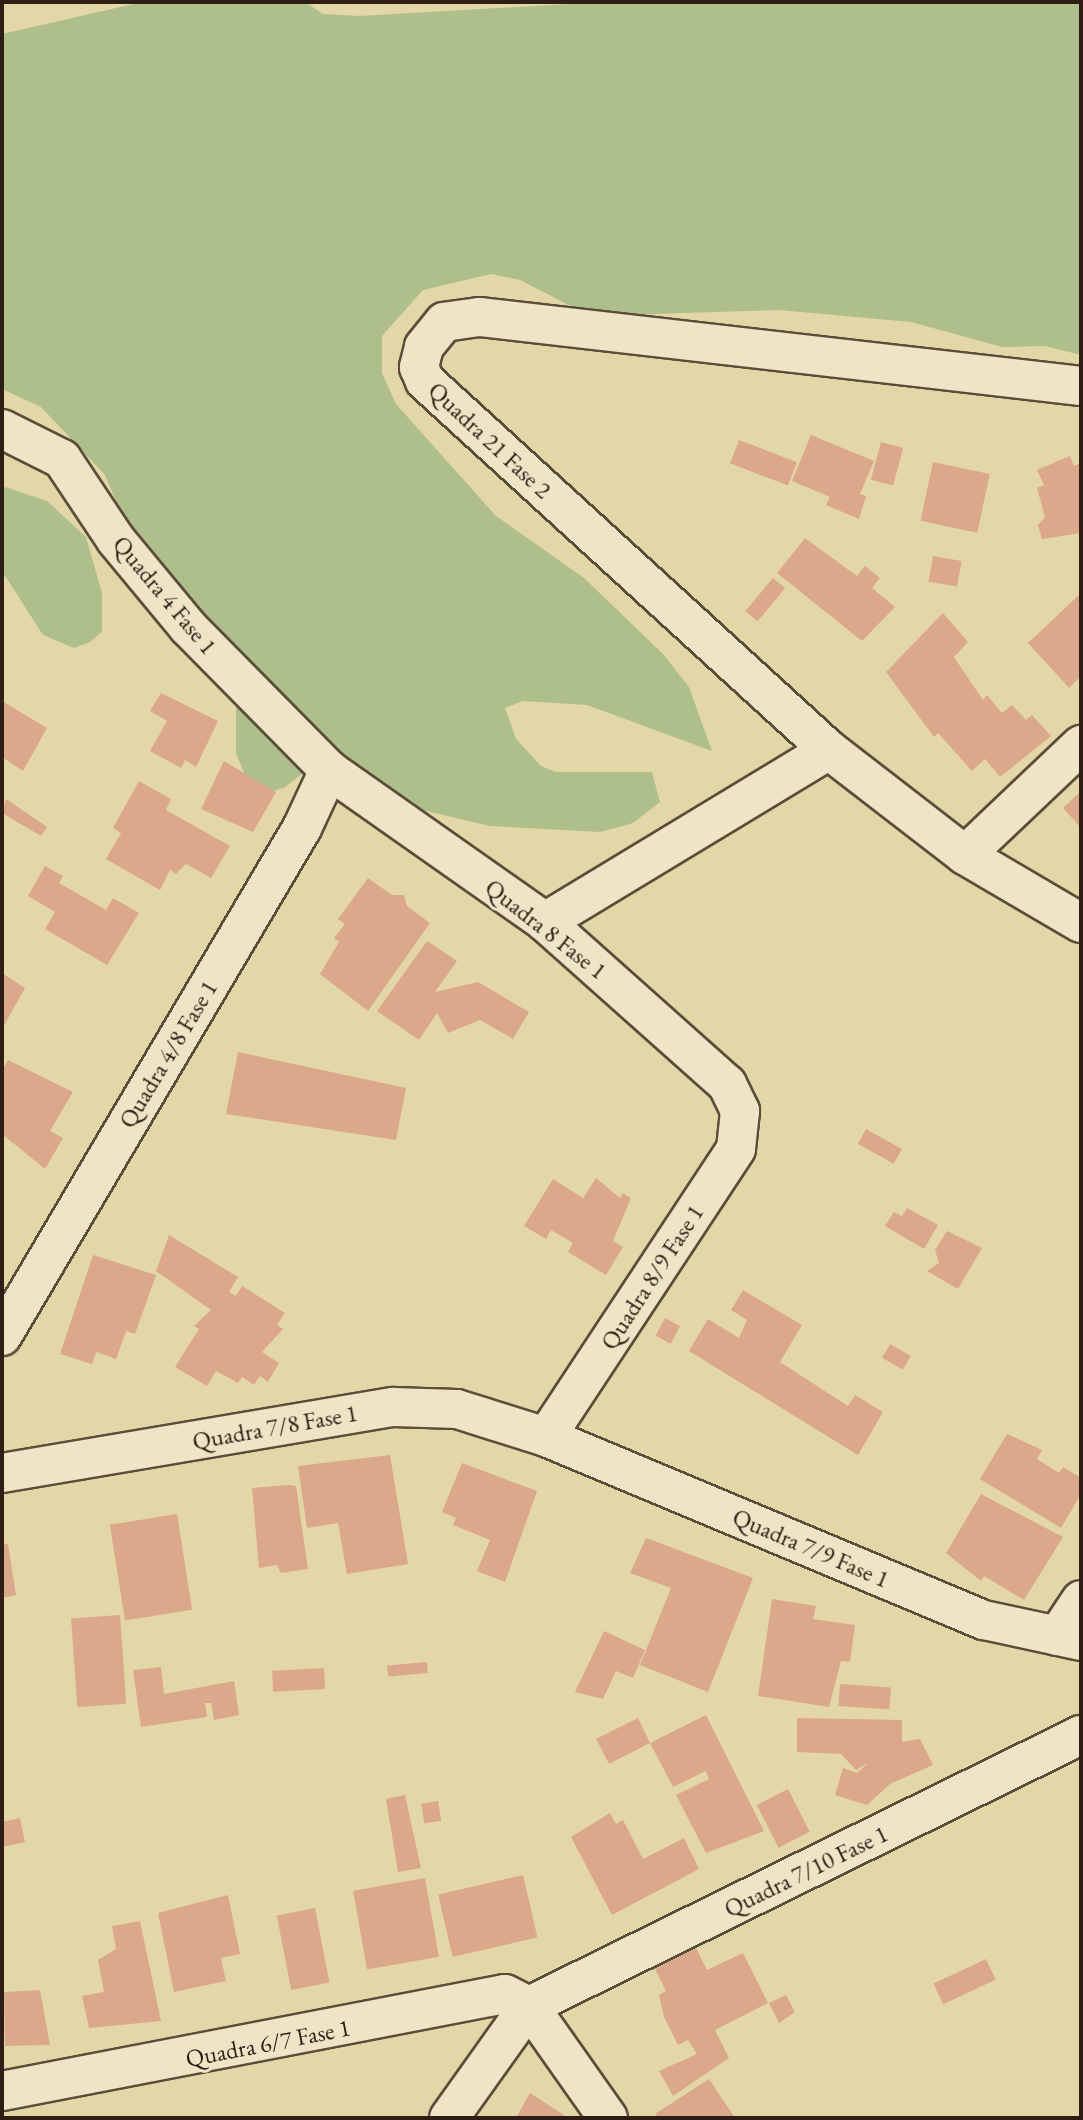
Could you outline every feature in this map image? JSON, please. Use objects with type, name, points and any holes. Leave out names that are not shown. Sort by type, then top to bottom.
[{"type":"street","name":"Quadra 21 Fase 2","points":[[1081,386],[479,317],[444,322],[432,332],[419,367],[425,381],[829,750],[965,855],[1081,923]]},
{"type":"street","name":"Quadra 4 Fase 1","points":[[2,429],[62,459],[116,540],[188,627],[329,770]]},
{"type":"street","points":[[965,855],[1081,745]]},
{"type":"street","points":[[545,922],[829,750]]},
{"type":"street","name":"Quadra 8 Fase 1","points":[[329,770],[545,922],[727,1083],[740,1111]]},
{"type":"street","name":"Quadra 4/8 Fase 1","points":[[2,1336],[302,828],[329,770]]},
{"type":"street","name":"Quadra 8/9 Fase 1","points":[[546,1437],[736,1149],[740,1111]]},
{"type":"street","name":"Quadra 7/8 Fase 1","points":[[2,1473],[427,1404],[546,1437]]},
{"type":"street","name":"Quadra 7/9 Fase 1","points":[[546,1437],[984,1620],[1069,1639]]},
{"type":"street","points":[[1069,1639],[1081,1600]]},
{"type":"street","name":"Quadra 7/10 Fase 1","points":[[530,2006],[1081,1735]]},
{"type":"street","name":"Quadra 6/7 Fase 1","points":[[2,2091],[505,1994],[530,2006]]},
{"type":"street","points":[[449,2118],[530,2006],[608,2118]]},
{"type":"green space","points":[[142,2],[305,2],[323,14],[360,16],[603,2],[1081,2],[1081,355],[1045,346],[1002,347],[911,322],[779,310],[590,316],[520,280],[491,274],[423,290],[382,336],[382,373],[396,404],[496,516],[584,578],[663,654],[689,687],[712,751],[587,705],[523,701],[505,708],[516,739],[541,766],[556,772],[652,772],[660,802],[633,823],[600,832],[490,826],[362,796],[327,754],[285,787],[268,793],[250,787],[236,753],[236,696],[142,564],[105,475],[41,407],[2,389],[2,34]]},
{"type":"green space","points":[[2,486],[47,501],[86,537],[102,593],[102,632],[90,642],[74,648],[43,635],[2,571]]},
{"type":"building","points":[[811,435],[874,461],[860,494],[866,496],[859,519],[826,505],[830,497],[792,481]]},
{"type":"building","points":[[739,440],[797,462],[788,486],[730,463]]},
{"type":"building","points":[[881,442],[903,448],[893,486],[871,480]]},
{"type":"building","points":[[1070,456],[1074,466],[1081,463],[1081,533],[1042,539],[1038,525],[1045,517],[1037,488],[1044,485],[1037,470]]},
{"type":"building","points":[[933,462],[990,474],[977,533],[921,521]]},
{"type":"building","points":[[805,538],[857,576],[865,566],[880,578],[872,588],[895,607],[862,641],[777,573]]},
{"type":"building","points":[[933,556],[962,561],[957,587],[928,582]]},
{"type":"building","points":[[773,578],[785,588],[758,621],[745,611]]},
{"type":"building","points":[[1081,593],[1081,676],[1069,688],[1028,643]]},
{"type":"building","points":[[943,613],[968,642],[954,657],[983,700],[987,695],[1002,713],[1012,705],[1026,720],[1032,715],[1051,736],[1000,777],[985,759],[972,771],[938,733],[934,737],[886,672]]},
{"type":"building","points":[[161,693],[218,721],[196,767],[185,760],[181,768],[150,751],[167,721],[150,711]]},
{"type":"building","points":[[2,701],[47,728],[23,771],[2,757]]},
{"type":"building","points":[[224,761],[276,792],[253,832],[201,809]]},
{"type":"building","points":[[139,781],[171,799],[166,810],[230,846],[211,878],[186,864],[176,874],[170,870],[160,890],[106,859],[121,833],[113,828]]},
{"type":"building","points":[[1081,791],[1081,828],[1063,808]]},
{"type":"building","points":[[6,799],[47,827],[41,836],[2,813]]},
{"type":"building","points":[[45,866],[63,876],[59,883],[106,910],[113,898],[139,913],[107,965],[45,929],[55,912],[28,896]]},
{"type":"building","points":[[368,878],[392,895],[404,895],[407,906],[430,923],[368,1011],[320,974],[339,942],[334,938],[345,924],[338,919]]},
{"type":"building","points":[[427,941],[457,961],[435,992],[478,982],[529,1012],[513,1039],[480,1020],[448,1033],[437,1013],[419,1040],[377,1011]]},
{"type":"building","points":[[2,973],[25,988],[2,1029]]},
{"type":"building","points":[[238,1052],[406,1088],[396,1140],[226,1114]]},
{"type":"building","points":[[8,1060],[73,1092],[50,1131],[63,1138],[45,1169],[2,1134],[2,1071]]},
{"type":"building","points":[[866,1129],[902,1149],[894,1164],[858,1144]]},
{"type":"building","points":[[596,1178],[620,1198],[623,1193],[631,1198],[613,1241],[623,1247],[606,1275],[568,1252],[573,1243],[551,1230],[546,1239],[524,1226],[553,1179],[583,1198]]},
{"type":"building","points":[[907,1208],[938,1225],[924,1249],[885,1226],[894,1212],[902,1216]]},
{"type":"building","points":[[947,1231],[982,1248],[958,1289],[927,1271],[939,1263],[935,1250]]},
{"type":"building","points":[[169,1235],[238,1277],[229,1292],[236,1296],[242,1286],[285,1313],[277,1325],[283,1329],[262,1352],[279,1363],[268,1382],[260,1376],[254,1385],[242,1377],[238,1383],[216,1371],[207,1386],[175,1367],[199,1329],[194,1326],[211,1310],[156,1271]]},
{"type":"building","points":[[93,1255],[156,1275],[135,1334],[126,1331],[116,1359],[96,1352],[92,1364],[60,1354]]},
{"type":"building","points":[[743,1290],[802,1325],[780,1362],[848,1406],[855,1395],[883,1412],[858,1455],[689,1351],[708,1319],[739,1338],[747,1320],[731,1310]]},
{"type":"building","points":[[665,1318],[680,1326],[671,1344],[656,1336]]},
{"type":"building","points":[[890,1344],[911,1356],[903,1370],[882,1358]]},
{"type":"building","points":[[1007,1434],[1042,1450],[1037,1459],[1059,1473],[1063,1467],[1081,1478],[1081,1494],[1061,1528],[980,1479]]},
{"type":"building","points":[[390,1455],[408,1564],[347,1574],[338,1523],[307,1528],[298,1466]]},
{"type":"building","points":[[462,1463],[537,1491],[505,1582],[477,1571],[490,1540],[453,1525],[456,1518],[442,1512]]},
{"type":"building","points":[[296,1486],[308,1569],[281,1573],[277,1565],[259,1568],[252,1488]]},
{"type":"building","points":[[981,1494],[1063,1537],[1024,1600],[984,1576],[981,1581],[946,1553]]},
{"type":"building","points":[[177,1514],[192,1610],[125,1620],[110,1525]]},
{"type":"building","points":[[646,1538],[753,1578],[708,1692],[640,1665],[671,1588],[630,1573]]},
{"type":"building","points":[[8,1544],[16,1595],[2,1598],[2,1545]]},
{"type":"building","points":[[772,1599],[816,1606],[813,1619],[855,1625],[850,1662],[841,1661],[829,1707],[758,1696]]},
{"type":"building","points":[[120,1615],[126,1704],[77,1707],[71,1618]]},
{"type":"building","points":[[604,1631],[645,1650],[633,1678],[616,1671],[603,1699],[575,1692]]},
{"type":"building","points":[[427,1662],[428,1673],[388,1676],[387,1665]]},
{"type":"building","points":[[161,1667],[164,1694],[234,1681],[239,1715],[214,1720],[211,1703],[205,1703],[207,1717],[141,1727],[133,1670]]},
{"type":"building","points":[[324,1668],[325,1689],[273,1692],[272,1671]]},
{"type":"building","points":[[840,1684],[891,1688],[889,1710],[838,1706]]},
{"type":"building","points":[[706,1715],[764,1831],[706,1853],[676,1795],[709,1779],[706,1771],[673,1787],[650,1743]]},
{"type":"building","points":[[638,1718],[650,1743],[609,1764],[596,1739]]},
{"type":"building","points":[[797,1718],[902,1720],[902,1742],[920,1739],[933,1765],[890,1784],[867,1805],[835,1795],[843,1768],[857,1773],[868,1763],[856,1770],[841,1754],[797,1752]]},
{"type":"building","points":[[788,1789],[810,1832],[779,1848],[757,1805]]},
{"type":"building","points":[[405,1795],[421,1868],[398,1872],[386,1799]]},
{"type":"building","points":[[438,1801],[441,1821],[424,1823],[421,1804]]},
{"type":"building","points":[[610,1813],[616,1824],[623,1820],[643,1859],[684,1838],[699,1869],[612,1915],[571,1837]]},
{"type":"building","points":[[20,1818],[25,1842],[2,1847],[2,1822]]},
{"type":"building","points":[[523,1875],[537,1937],[453,1957],[438,1895]]},
{"type":"building","points":[[425,1878],[439,1957],[367,1969],[353,1891]]},
{"type":"building","points":[[228,1895],[240,1954],[221,1958],[226,1981],[174,1992],[158,1913]]},
{"type":"building","points":[[315,1908],[330,1983],[291,1990],[277,1915]]},
{"type":"building","points":[[140,1921],[161,2021],[89,2028],[82,1996],[104,1992],[98,1960],[116,1949],[112,1926]]},
{"type":"building","points":[[696,1948],[707,1970],[743,1953],[768,2003],[715,2030],[729,2058],[673,2096],[659,2071],[697,2054],[688,2040],[678,2045],[664,2017],[659,1995],[666,1991],[655,1969]]},
{"type":"building","points":[[986,1959],[996,1980],[943,2004],[933,1984]]},
{"type":"building","points":[[40,1990],[50,2045],[5,2046],[4,1992]]},
{"type":"building","points":[[786,1995],[795,2012],[779,2023],[769,2003]]},
{"type":"building","points":[[709,2079],[735,2118],[658,2118],[655,2114]]},
{"type":"building","points":[[530,2093],[564,2115],[562,2118],[516,2118]]}]
